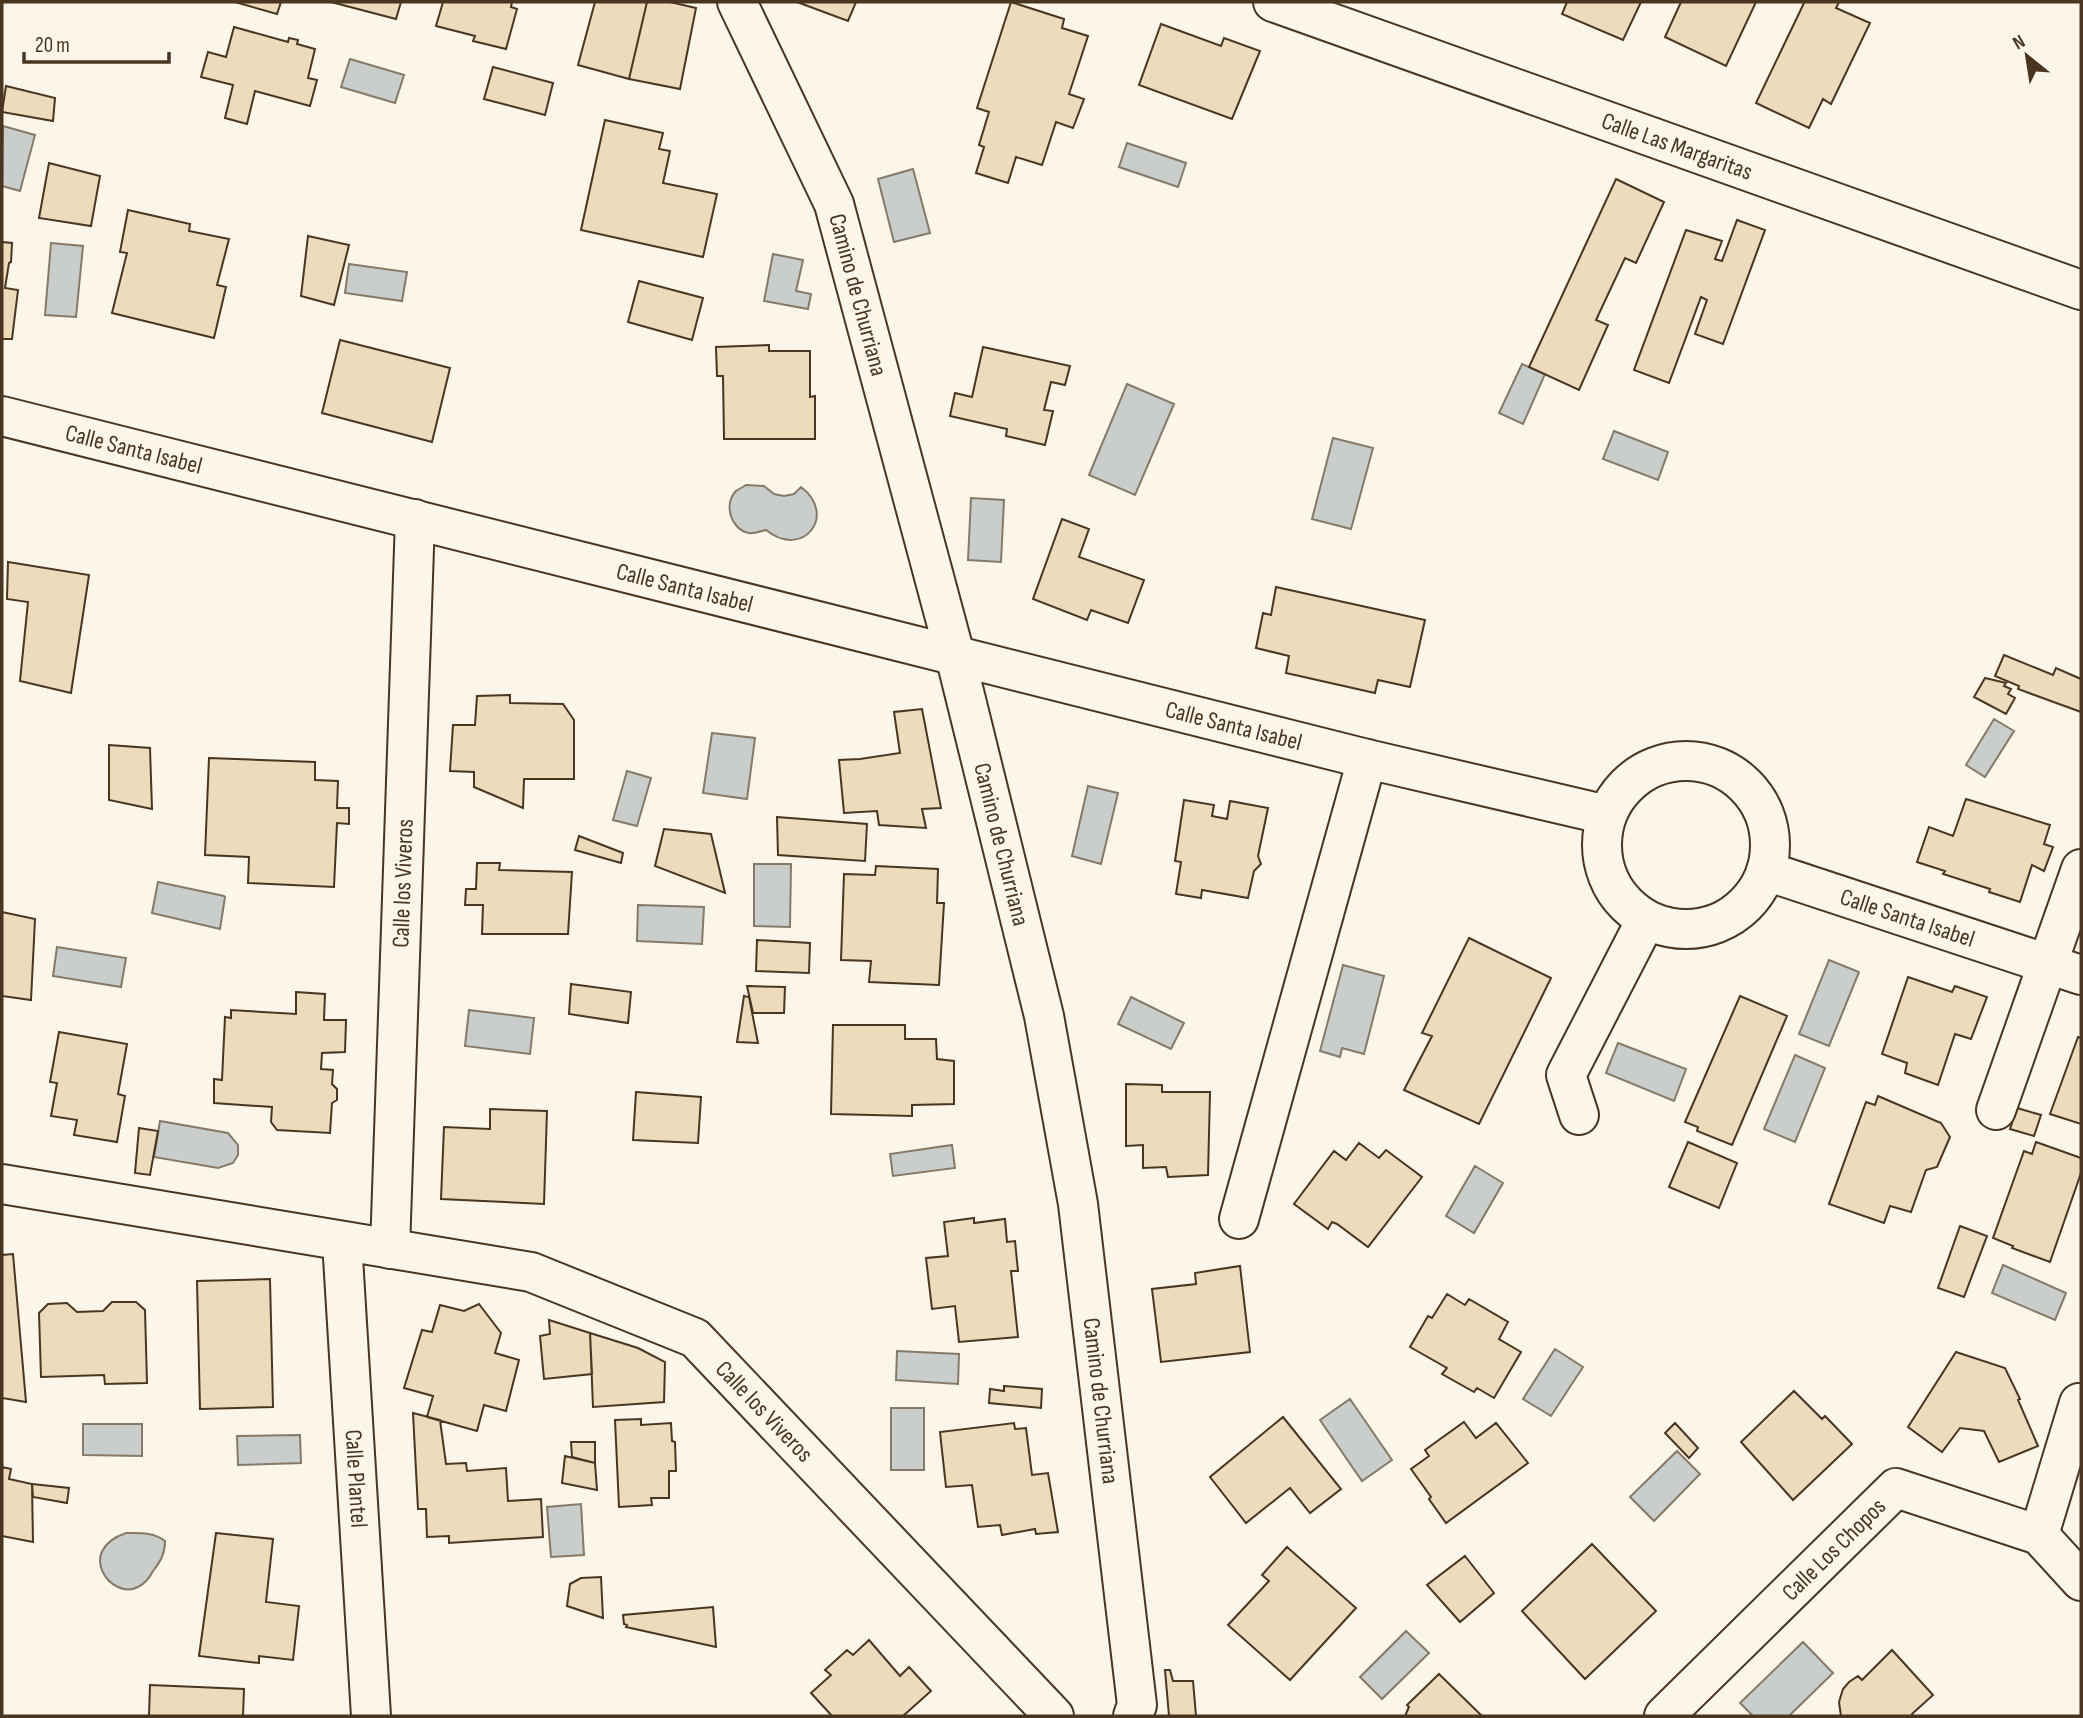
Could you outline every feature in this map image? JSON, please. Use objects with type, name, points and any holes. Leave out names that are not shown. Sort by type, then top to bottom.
[{"type":"street","name":"Camino de Churriana","points":[[737,2],[834,204],[955,654],[1044,1016],[1078,1204],[1137,1704],[1133,1716]]},
{"type":"street","name":"Calle Las Margaritas","points":[[1273,2],[2081,290]]},
{"type":"street","name":"Calle Santa Isabel","points":[[2,416],[1367,759],[1607,815]]},
{"type":"street","name":"Calle los Viveros","points":[[390,1249],[415,519]]},
{"type":"street","points":[[1239,1219],[1367,759]]},
{"type":"street","points":[[1671,761],[1700,761],[1727,771],[1750,789],[1765,814],[1770,842],[1766,871],[1753,897],[1730,916],[1703,927],[1674,928],[1646,920],[1626,905],[1611,886],[1602,863],[1601,839],[1607,815],[1621,790],[1644,771],[1671,761]]},
{"type":"street","points":[[1996,1110],[2065,970],[2081,869]]},
{"type":"street","name":"Calle Santa Isabel","points":[[1766,871],[2065,970]]},
{"type":"street","points":[[1579,1115],[1566,1075],[1646,920]]},
{"type":"street","name":"Calle los Viveros","points":[[2,1184],[531,1272],[695,1338],[1054,1716]]},
{"type":"street","name":"Calle Plantel","points":[[342,1241],[371,1716]]},
{"type":"street","points":[[2039,1535],[2079,1403]]},
{"type":"street","name":"Calle Los Chopos","points":[[1664,1716],[1896,1488],[2039,1535],[2081,1581]]},
{"type":"shaded area","points":[[350,59],[404,75],[395,103],[341,87]]},
{"type":"shaded area","points":[[3,126],[35,135],[20,191],[2,186]]},
{"type":"shaded area","points":[[1127,143],[1186,163],[1178,187],[1119,167]]},
{"type":"shaded area","points":[[913,169],[930,233],[894,242],[878,179]]},
{"type":"shaded area","points":[[51,243],[83,246],[76,317],[45,315]]},
{"type":"shaded area","points":[[773,254],[803,260],[796,291],[811,294],[808,309],[764,301]]},
{"type":"shaded area","points":[[349,264],[407,272],[402,301],[345,293]]},
{"type":"shaded area","points":[[1522,364],[1545,374],[1523,424],[1499,413]]},
{"type":"shaded area","points":[[1127,384],[1174,404],[1135,495],[1089,475]]},
{"type":"shaded area","points":[[1614,431],[1668,452],[1658,480],[1603,459]]},
{"type":"shaded area","points":[[1333,438],[1373,448],[1351,529],[1312,519]]},
{"type":"shaded area","points":[[746,485],[764,486],[774,494],[784,496],[794,494],[801,487],[812,498],[816,510],[816,521],[811,530],[803,537],[792,540],[780,538],[766,530],[751,533],[743,531],[731,516],[730,503],[736,491]]},
{"type":"shaded area","points":[[971,498],[1004,500],[1001,562],[968,560]]},
{"type":"shaded area","points":[[1994,719],[2014,731],[1985,777],[1966,765]]},
{"type":"shaded area","points":[[712,733],[755,738],[747,799],[703,793]]},
{"type":"shaded area","points":[[627,771],[651,778],[637,826],[613,820]]},
{"type":"shaded area","points":[[1088,786],[1118,793],[1101,864],[1072,856]]},
{"type":"shaded area","points":[[754,864],[791,864],[790,927],[754,926]]},
{"type":"shaded area","points":[[158,882],[224,896],[220,929],[152,913]]},
{"type":"shaded area","points":[[638,905],[704,907],[702,944],[637,941]]},
{"type":"shaded area","points":[[57,947],[126,958],[121,987],[53,976]]},
{"type":"shaded area","points":[[1829,960],[1859,972],[1829,1046],[1799,1034]]},
{"type":"shaded area","points":[[1343,965],[1384,976],[1364,1054],[1342,1048],[1340,1057],[1320,1051]]},
{"type":"shaded area","points":[[1131,997],[1184,1023],[1171,1049],[1118,1024]]},
{"type":"shaded area","points":[[469,1010],[534,1018],[530,1054],[465,1046]]},
{"type":"shaded area","points":[[1618,1043],[1686,1069],[1674,1101],[1606,1073]]},
{"type":"shaded area","points":[[1795,1055],[1825,1068],[1795,1142],[1764,1129]]},
{"type":"shaded area","points":[[160,1121],[228,1133],[238,1145],[238,1155],[233,1163],[218,1168],[154,1157]]},
{"type":"shaded area","points":[[952,1145],[955,1168],[893,1176],[890,1154]]},
{"type":"shaded area","points":[[1475,1166],[1503,1183],[1474,1233],[1446,1216]]},
{"type":"shaded area","points":[[2003,1265],[2066,1293],[2055,1320],[1992,1293]]},
{"type":"shaded area","points":[[1555,1349],[1583,1367],[1551,1416],[1523,1399]]},
{"type":"shaded area","points":[[897,1351],[959,1354],[958,1384],[896,1380]]},
{"type":"shaded area","points":[[1350,1399],[1392,1460],[1362,1481],[1320,1420]]},
{"type":"shaded area","points":[[891,1408],[924,1408],[924,1470],[891,1470]]},
{"type":"shaded area","points":[[83,1424],[142,1424],[142,1456],[83,1455]]},
{"type":"shaded area","points":[[300,1435],[301,1463],[238,1465],[237,1436]]},
{"type":"shaded area","points":[[1677,1451],[1700,1474],[1654,1521],[1630,1497]]},
{"type":"shaded area","points":[[581,1504],[584,1555],[551,1557],[547,1507]]},
{"type":"shaded area","points":[[126,1533],[152,1535],[165,1541],[162,1557],[149,1578],[138,1587],[128,1589],[109,1581],[100,1562],[102,1551],[111,1541]]},
{"type":"shaded area","points":[[1406,1631],[1429,1653],[1382,1699],[1360,1677]]},
{"type":"shaded area","points":[[1803,1642],[1833,1673],[1789,1716],[1753,1716],[1740,1703]]},
{"type":"building","points":[[235,2],[281,2],[277,14]]},
{"type":"building","points":[[331,2],[401,2],[396,19]]},
{"type":"building","points":[[443,2],[512,2],[511,7],[517,9],[506,49],[473,41],[475,36],[436,26]]},
{"type":"building","points":[[595,2],[647,2],[629,79],[578,65]]},
{"type":"building","points":[[647,2],[670,2],[696,8],[680,89],[629,79]]},
{"type":"building","points":[[797,2],[856,2],[848,21]]},
{"type":"building","points":[[1011,2],[1064,19],[1062,28],[1088,36],[1069,94],[1084,99],[1073,128],[1056,122],[1042,165],[1016,157],[1008,183],[976,173],[984,147],[979,145],[989,112],[977,108]]},
{"type":"building","points":[[1567,2],[1641,2],[1623,40],[1562,14]]},
{"type":"building","points":[[1681,2],[1756,2],[1726,66],[1665,37]]},
{"type":"building","points":[[1801,2],[1839,2],[1836,8],[1870,23],[1831,104],[1823,99],[1809,128],[1756,103],[1804,3]]},
{"type":"building","points":[[1161,24],[1221,46],[1224,38],[1260,51],[1232,119],[1139,85]]},
{"type":"building","points":[[234,27],[288,42],[289,38],[298,40],[297,44],[315,49],[308,78],[317,80],[310,106],[255,91],[247,124],[225,118],[233,85],[201,77],[208,52],[226,57]]},
{"type":"building","points":[[493,67],[553,83],[545,115],[484,99]]},
{"type":"building","points":[[6,86],[55,98],[53,121],[2,112]]},
{"type":"building","points":[[605,120],[663,133],[659,149],[670,151],[663,183],[717,194],[703,257],[581,230]]},
{"type":"building","points":[[49,163],[100,176],[91,226],[39,218]]},
{"type":"building","points":[[1616,179],[1664,202],[1636,263],[1625,258],[1596,320],[1608,325],[1579,390],[1529,367]]},
{"type":"building","points":[[128,210],[190,224],[189,231],[229,239],[217,285],[226,287],[214,338],[112,313],[127,253],[120,252]]},
{"type":"building","points":[[1737,220],[1765,230],[1723,344],[1695,334],[1707,300],[1701,297],[1669,383],[1634,370],[1686,230],[1722,241],[1715,259],[1722,261]]},
{"type":"building","points":[[308,236],[349,245],[334,305],[301,296]]},
{"type":"building","points":[[2,242],[12,243],[5,288],[18,290],[12,339],[2,339]]},
{"type":"building","points":[[639,281],[703,298],[692,340],[628,322]]},
{"type":"building","points":[[340,340],[450,368],[432,442],[322,413]]},
{"type":"building","points":[[769,345],[769,351],[810,351],[810,397],[815,396],[815,439],[724,439],[723,376],[717,376],[716,347]]},
{"type":"building","points":[[983,347],[1070,366],[1065,385],[1051,382],[1044,410],[1053,411],[1045,445],[1006,436],[1007,429],[950,416],[955,393],[972,397]]},
{"type":"building","points":[[1062,519],[1089,529],[1079,557],[1144,580],[1128,623],[1091,610],[1087,620],[1033,599]]},
{"type":"building","points":[[8,562],[89,575],[71,693],[20,681],[28,602],[7,599]]},
{"type":"building","points":[[1276,587],[1425,620],[1410,687],[1378,680],[1375,693],[1286,673],[1289,656],[1256,648],[1263,613],[1271,615]]},
{"type":"building","points":[[2004,655],[2053,675],[2056,668],[2081,679],[2081,712],[2018,689],[2019,686],[1995,676]]},
{"type":"building","points":[[1985,678],[2006,683],[2004,686],[2011,689],[2008,694],[2015,698],[2006,714],[1974,697]]},
{"type":"building","points":[[510,695],[510,703],[563,704],[574,720],[574,779],[524,779],[523,808],[474,787],[474,772],[450,771],[453,725],[475,725],[477,696]]},
{"type":"building","points":[[922,709],[941,808],[922,809],[926,828],[879,825],[877,811],[844,813],[839,760],[900,753],[894,712]]},
{"type":"building","points":[[109,745],[150,748],[152,809],[109,800]]},
{"type":"building","points":[[209,758],[315,762],[315,780],[338,781],[337,808],[349,808],[349,824],[337,823],[334,887],[248,883],[249,857],[205,855]]},
{"type":"building","points":[[1966,799],[2050,825],[2044,844],[2053,847],[2044,871],[2032,865],[2020,902],[1917,862],[1929,827],[1953,836]]},
{"type":"building","points":[[1184,800],[1214,805],[1212,816],[1227,819],[1230,801],[1268,808],[1258,856],[1261,864],[1254,871],[1248,898],[1202,890],[1201,898],[1176,894],[1181,862],[1175,861]]},
{"type":"building","points":[[777,817],[867,824],[865,861],[778,855]]},
{"type":"building","points":[[664,829],[711,834],[725,893],[655,866]]},
{"type":"building","points":[[579,836],[623,853],[621,863],[575,850]]},
{"type":"building","points":[[477,863],[500,863],[499,870],[572,872],[568,934],[482,934],[483,905],[465,905],[466,889],[476,889]]},
{"type":"building","points":[[876,866],[938,869],[937,903],[944,903],[939,985],[869,982],[871,961],[841,960],[844,874],[875,875]]},
{"type":"building","points":[[2,912],[35,919],[31,1000],[2,996]]},
{"type":"building","points":[[1469,938],[1551,978],[1479,1124],[1404,1090],[1432,1036],[1422,1033]]},
{"type":"building","points":[[757,940],[810,943],[809,973],[756,971]]},
{"type":"building","points":[[1908,977],[1952,992],[1955,986],[1987,997],[1971,1039],[1955,1034],[1938,1085],[1905,1073],[1907,1063],[1882,1054]]},
{"type":"building","points":[[571,984],[631,992],[628,1023],[569,1014]]},
{"type":"building","points":[[747,986],[785,987],[784,1013],[753,1013]]},
{"type":"building","points":[[296,992],[325,994],[324,1020],[346,1020],[345,1052],[322,1053],[321,1069],[333,1070],[332,1084],[337,1089],[337,1100],[332,1103],[330,1133],[277,1130],[271,1122],[272,1107],[214,1103],[214,1079],[222,1080],[225,1017],[231,1018],[231,1010],[296,1014]]},
{"type":"building","points":[[744,996],[749,997],[758,1043],[737,1042]]},
{"type":"building","points":[[1740,996],[1787,1016],[1732,1145],[1697,1131],[1698,1127],[1685,1122]]},
{"type":"building","points":[[833,1025],[905,1025],[905,1039],[936,1039],[937,1059],[954,1061],[954,1104],[912,1105],[912,1116],[831,1114]]},
{"type":"building","points":[[59,1032],[127,1044],[118,1094],[125,1096],[117,1142],[74,1135],[77,1120],[51,1116],[57,1083],[50,1082]]},
{"type":"building","points":[[2078,1037],[2081,1038],[2081,1124],[2050,1114]]},
{"type":"building","points":[[1126,1084],[1162,1085],[1162,1092],[1210,1092],[1208,1175],[1168,1177],[1166,1167],[1143,1168],[1143,1145],[1126,1146]]},
{"type":"building","points":[[636,1092],[701,1097],[698,1143],[633,1140]]},
{"type":"building","points":[[1878,1096],[1941,1123],[1950,1137],[1937,1167],[1926,1170],[1911,1212],[1890,1206],[1884,1223],[1829,1204],[1866,1102],[1875,1105]]},
{"type":"building","points":[[2017,1108],[2041,1115],[2034,1136],[2010,1129]]},
{"type":"building","points":[[490,1109],[547,1111],[544,1204],[441,1199],[444,1127],[490,1129]]},
{"type":"building","points":[[139,1128],[158,1131],[150,1175],[135,1173]]},
{"type":"building","points":[[1688,1142],[1737,1163],[1719,1208],[1669,1187]]},
{"type":"building","points":[[2036,1142],[2081,1158],[2081,1173],[2050,1262],[1993,1238],[2024,1151],[2032,1154]]},
{"type":"building","points":[[1359,1143],[1379,1158],[1386,1150],[1422,1177],[1368,1247],[1337,1224],[1332,1222],[1328,1229],[1294,1204],[1334,1151],[1346,1160]]},
{"type":"building","points":[[974,1218],[974,1223],[1005,1219],[1007,1242],[1015,1241],[1018,1271],[1011,1271],[1018,1337],[959,1342],[955,1306],[932,1309],[926,1258],[948,1256],[944,1222]]},
{"type":"building","points":[[1960,1226],[1987,1236],[1964,1297],[1938,1288]]},
{"type":"building","points":[[13,1254],[26,1402],[2,1398],[2,1255]]},
{"type":"building","points":[[1240,1266],[1250,1352],[1161,1362],[1152,1289],[1196,1284],[1195,1273]]},
{"type":"building","points":[[270,1279],[273,1407],[200,1409],[197,1281]]},
{"type":"building","points":[[1447,1294],[1465,1305],[1469,1299],[1508,1322],[1499,1339],[1521,1352],[1494,1398],[1477,1388],[1474,1392],[1442,1374],[1447,1368],[1410,1347],[1428,1316],[1432,1318]]},
{"type":"building","points":[[112,1302],[136,1302],[145,1310],[147,1383],[105,1384],[104,1375],[41,1377],[39,1313],[48,1304],[67,1303],[77,1312],[103,1311]]},
{"type":"building","points":[[479,1304],[501,1333],[495,1353],[519,1360],[506,1411],[484,1405],[477,1431],[427,1417],[433,1396],[404,1388],[422,1330],[432,1332],[440,1305],[464,1311]]},
{"type":"building","points":[[549,1320],[590,1333],[592,1374],[544,1379],[540,1336],[550,1334]]},
{"type":"building","points":[[590,1333],[638,1348],[665,1362],[664,1402],[593,1407]]},
{"type":"building","points":[[1956,1352],[2005,1368],[2038,1446],[1999,1462],[1984,1431],[1960,1428],[1942,1452],[1908,1427]]},
{"type":"building","points":[[1004,1386],[1042,1389],[1041,1408],[989,1403],[990,1389],[1004,1391]]},
{"type":"building","points":[[1794,1391],[1822,1419],[1825,1416],[1852,1444],[1793,1500],[1741,1442]]},
{"type":"building","points":[[413,1413],[440,1420],[446,1464],[466,1463],[467,1471],[506,1468],[508,1501],[541,1499],[543,1537],[449,1543],[449,1536],[427,1537],[426,1509],[418,1509]]},
{"type":"building","points":[[1283,1417],[1341,1489],[1310,1513],[1290,1488],[1246,1523],[1210,1477]]},
{"type":"building","points":[[641,1419],[641,1425],[671,1423],[676,1471],[669,1471],[669,1498],[651,1498],[652,1505],[619,1507],[615,1420]]},
{"type":"building","points":[[1464,1422],[1476,1438],[1496,1423],[1528,1463],[1446,1523],[1411,1469],[1429,1456],[1425,1450]]},
{"type":"building","points":[[1014,1423],[1015,1429],[1026,1428],[1032,1475],[1048,1473],[1058,1532],[1036,1534],[1035,1529],[1002,1535],[1000,1525],[978,1527],[972,1485],[946,1487],[940,1432]]},
{"type":"building","points":[[1675,1423],[1698,1448],[1689,1458],[1665,1433]]},
{"type":"building","points":[[571,1442],[595,1442],[595,1463],[572,1457]]},
{"type":"building","points":[[565,1456],[595,1463],[597,1490],[562,1483]]},
{"type":"building","points":[[2,1467],[11,1469],[9,1479],[32,1484],[33,1542],[2,1536]]},
{"type":"building","points":[[32,1484],[69,1488],[67,1503],[33,1497]]},
{"type":"building","points":[[216,1533],[273,1539],[266,1602],[299,1606],[293,1660],[259,1656],[259,1663],[199,1656]]},
{"type":"building","points":[[1592,1544],[1656,1611],[1585,1679],[1522,1611]]},
{"type":"building","points":[[1287,1547],[1356,1608],[1290,1680],[1228,1625],[1269,1581],[1262,1575]]},
{"type":"building","points":[[1465,1556],[1494,1593],[1460,1622],[1427,1585]]},
{"type":"building","points":[[601,1577],[603,1618],[567,1606],[570,1584],[581,1578]]},
{"type":"building","points":[[713,1607],[716,1647],[626,1627],[624,1624],[623,1615]]},
{"type":"building","points":[[869,1640],[900,1676],[909,1667],[931,1691],[903,1716],[832,1716],[811,1693],[831,1675],[825,1670],[847,1650],[853,1655]]},
{"type":"building","points":[[1892,1650],[1933,1695],[1912,1714],[1913,1716],[1841,1716],[1839,1702],[1843,1689],[1858,1676],[1862,1680]]},
{"type":"building","points":[[1165,1670],[1170,1670],[1173,1681],[1193,1681],[1196,1716],[1169,1716]]},
{"type":"building","points":[[1439,1674],[1482,1716],[1405,1716],[1409,1707],[1407,1705]]},
{"type":"building","points":[[150,1685],[244,1689],[243,1716],[149,1716]]}]
